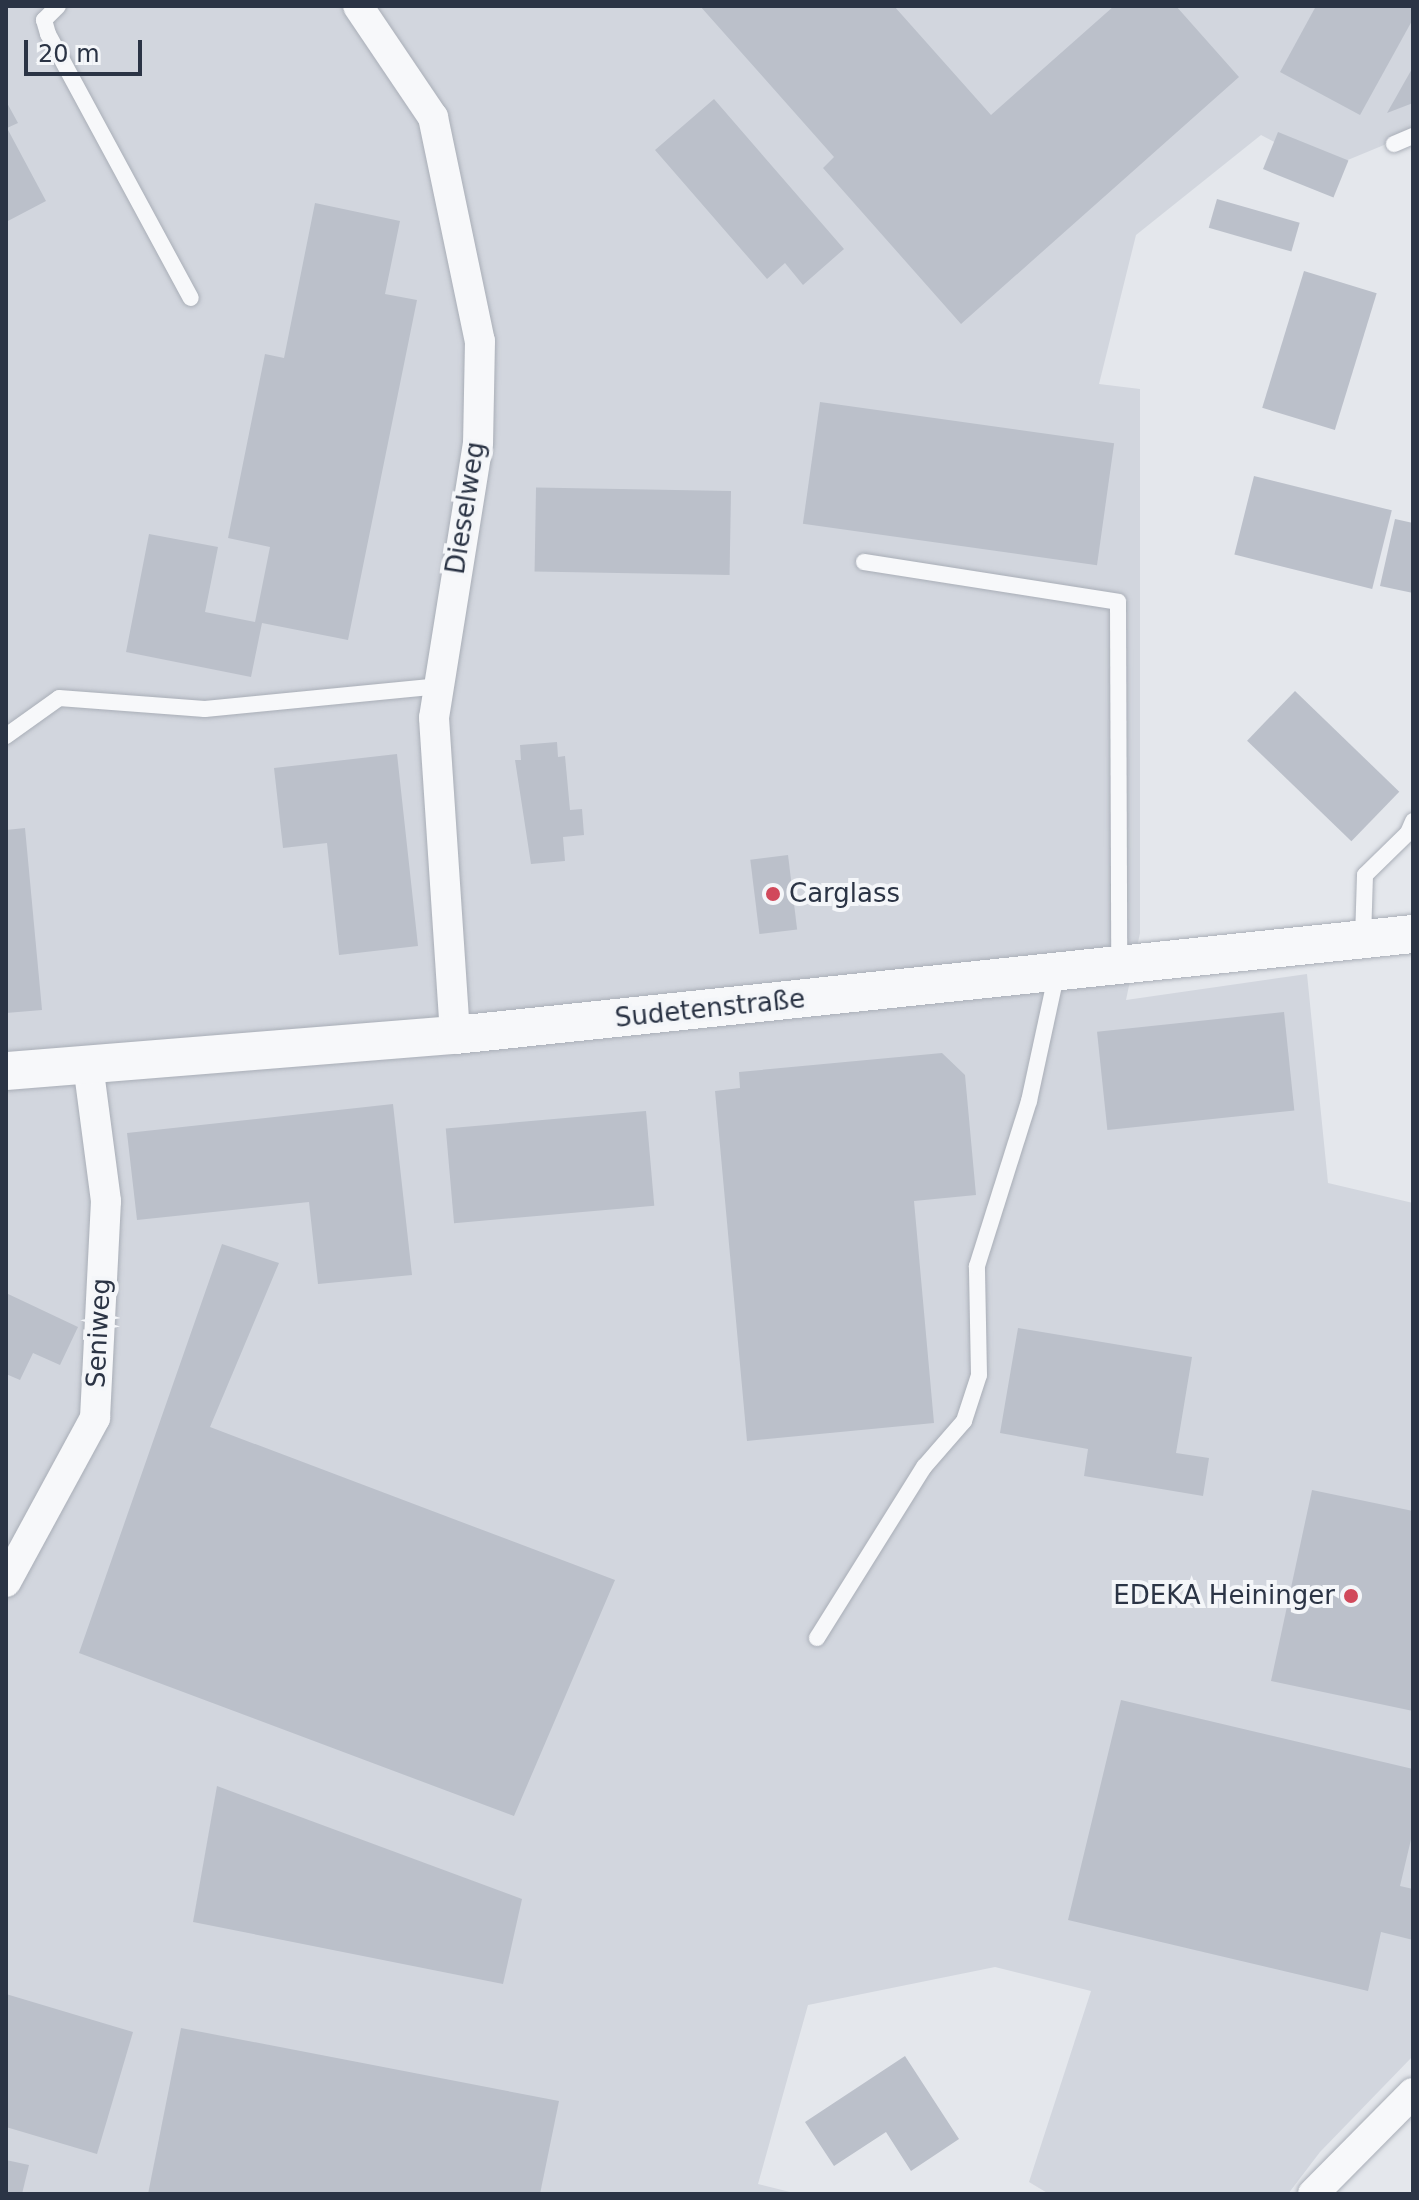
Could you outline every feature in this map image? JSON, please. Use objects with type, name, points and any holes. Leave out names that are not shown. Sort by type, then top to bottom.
[{"type":"street","name":"Dieselweg","points":[[358,6],[433,117],[480,341],[478,443],[434,718],[455,1035]]},
{"type":"street","name":"Sudetenstraße","points":[[6,1071],[455,1035],[1413,934]]},
{"type":"street","name":"Seniweg","points":[[6,1582],[95,1418],[106,1201],[88,1064]]},
{"type":"street","points":[[1313,2194],[1413,2093]]},
{"type":"lane","points":[[58,6],[44,20],[48,34],[191,298]]},
{"type":"lane","points":[[1394,144],[1413,136]]},
{"type":"lane","points":[[864,562],[1118,602],[1119,967]]},
{"type":"lane","points":[[6,736],[59,698],[205,709],[438,686]]},
{"type":"lane","points":[[1363,939],[1365,875],[1413,821]]},
{"type":"lane","points":[[817,1638],[924,1467],[964,1421],[979,1375],[977,1266],[1029,1101],[1057,972]]},
{"type":"shaded area","points":[[6,6],[1413,6],[1413,133],[1326,169],[1261,135],[1136,235],[1099,384],[1140,389],[1140,933],[1126,1000],[1307,974],[1328,1183],[1413,1203],[1413,2056],[1320,2152],[1288,2194],[1049,2194],[1029,2182],[1091,1991],[995,1967],[808,2005],[758,2184],[798,2194],[6,2194]]},
{"type":"building","points":[[700,6],[894,6],[991,115],[1114,6],[1176,6],[1239,77],[961,324],[823,168],[834,157]]},
{"type":"building","points":[[1316,6],[1413,6],[1413,19],[1360,115],[1280,72]]},
{"type":"building","points":[[1413,67],[1413,103],[1387,113]]},
{"type":"building","points":[[714,99],[844,249],[803,285],[785,263],[767,279],[655,150]]},
{"type":"building","points":[[6,101],[18,123],[7,128],[46,201],[6,222]]},
{"type":"building","points":[[1278,132],[1348,160],[1333,198],[1263,169]]},
{"type":"building","points":[[1217,199],[1300,223],[1291,252],[1209,228]]},
{"type":"building","points":[[315,203],[400,221],[385,294],[417,300],[348,640],[262,623],[251,677],[126,652],[149,534],[218,547],[205,612],[255,622],[270,547],[228,538],[265,354],[284,358]]},
{"type":"building","points":[[1304,271],[1377,293],[1335,430],[1262,408]]},
{"type":"building","points":[[820,402],[1114,443],[1097,565],[803,524]]},
{"type":"building","points":[[1254,476],[1392,510],[1372,589],[1234,555]]},
{"type":"building","points":[[536,488],[731,491],[730,575],[535,572]]},
{"type":"building","points":[[1395,519],[1413,523],[1413,593],[1380,586]]},
{"type":"building","points":[[1295,691],[1399,792],[1351,841],[1247,741]]},
{"type":"building","points":[[557,742],[558,757],[565,756],[570,810],[582,809],[584,835],[563,837],[565,861],[531,864],[515,760],[521,760],[520,745]]},
{"type":"building","points":[[397,754],[418,946],[339,955],[327,843],[283,848],[274,768]]},
{"type":"building","points":[[25,828],[42,1010],[6,1013],[6,830]]},
{"type":"building","name":"Carglass","points":[[788,855],[797,929],[759,934],[750,860]]},
{"type":"building","points":[[1284,1012],[1294,1110],[1107,1130],[1097,1032]]},
{"type":"building","points":[[942,1053],[965,1075],[976,1195],[914,1201],[934,1423],[747,1441],[715,1091],[740,1088],[739,1072]]},
{"type":"building","points":[[393,1104],[412,1275],[318,1284],[309,1202],[137,1220],[127,1133]]},
{"type":"building","points":[[646,1111],[654,1206],[454,1223],[446,1129]]},
{"type":"building","points":[[222,1244],[279,1263],[210,1427],[615,1580],[514,1816],[79,1653]]},
{"type":"building","points":[[6,1293],[78,1327],[60,1365],[33,1353],[20,1380],[6,1374]]},
{"type":"building","points":[[1018,1328],[1192,1357],[1176,1453],[1209,1458],[1203,1496],[1084,1476],[1088,1449],[1000,1433]]},
{"type":"building","name":"EDEKA Heininger","points":[[1312,1490],[1413,1511],[1413,1711],[1271,1681]]},
{"type":"building","points":[[1121,1700],[1413,1769],[1413,1831],[1400,1886],[1413,1889],[1413,1940],[1381,1932],[1368,1991],[1068,1920]]},
{"type":"building","points":[[217,1786],[522,1899],[503,1984],[193,1922]]},
{"type":"building","points":[[6,1994],[133,2032],[97,2154],[6,2127]]},
{"type":"building","points":[[181,2028],[559,2101],[540,2194],[148,2194]]},
{"type":"building","points":[[905,2056],[959,2139],[911,2171],[886,2132],[834,2166],[805,2122]]},
{"type":"building","points":[[6,2160],[29,2165],[22,2194],[6,2194]]},
{"type":"place","name":"Carglass","points":[[773,894]]},
{"type":"place","name":"EDEKA Heininger","points":[[1351,1596]]}]
